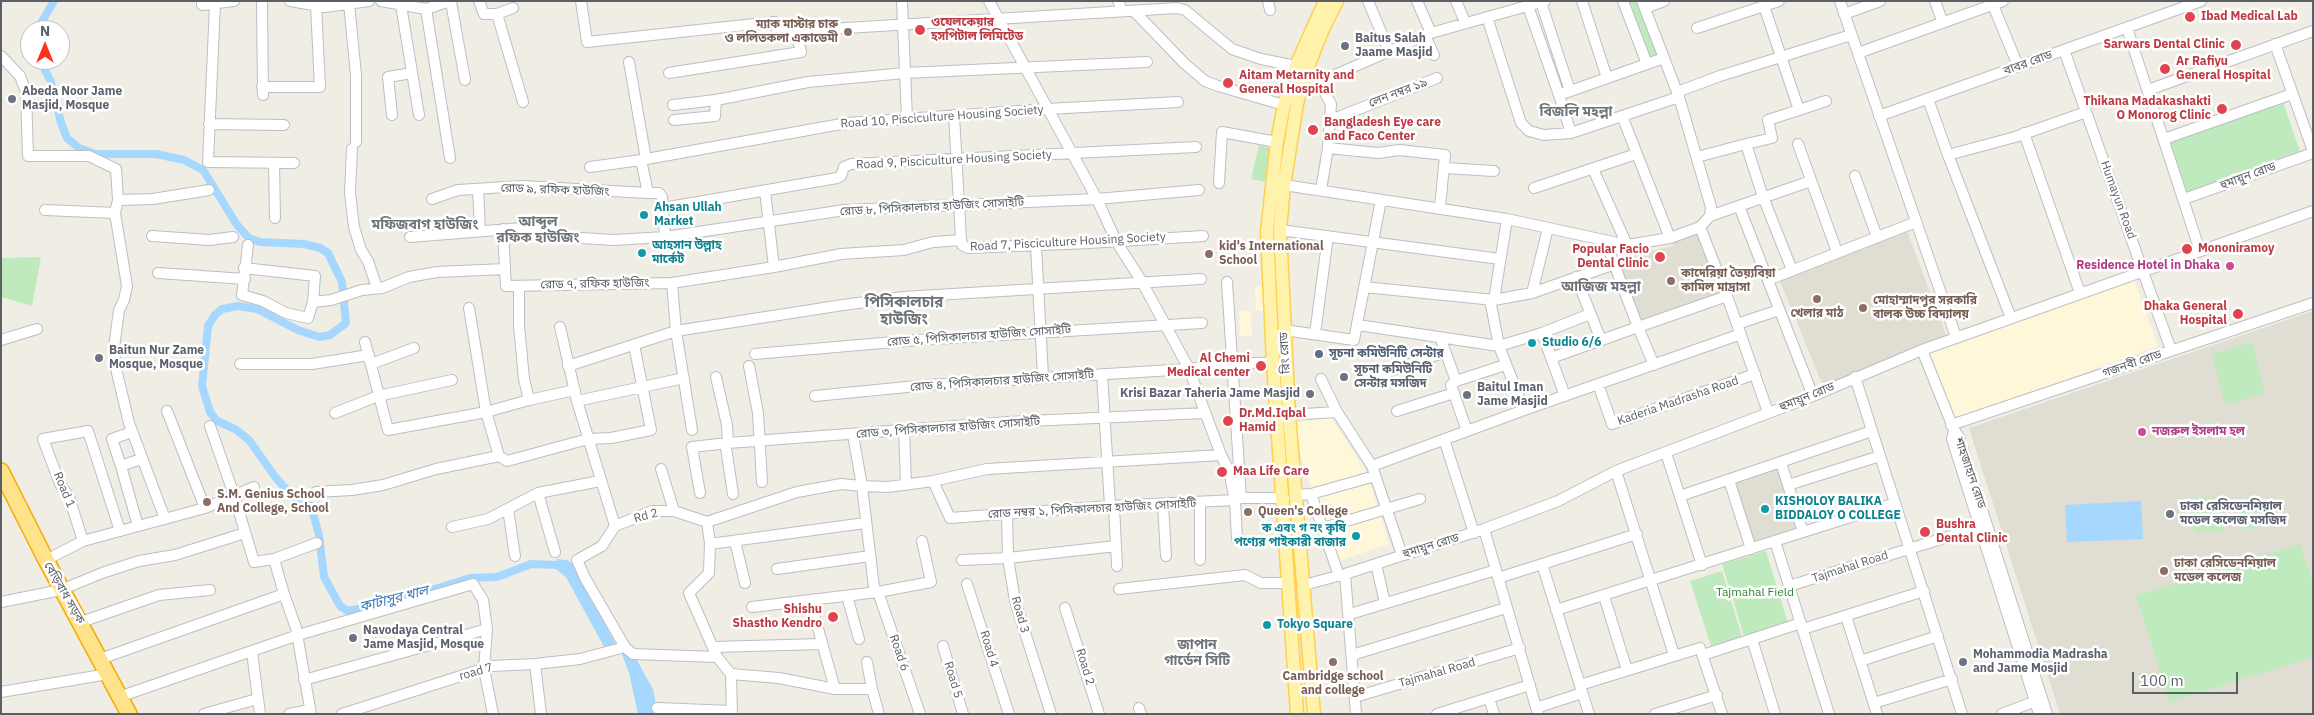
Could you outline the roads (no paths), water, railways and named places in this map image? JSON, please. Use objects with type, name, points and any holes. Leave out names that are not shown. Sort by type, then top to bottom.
[{"type":"highway","name":"বেড়িবাধ সড়ক","points":[[1,471],[61,590],[81,622],[129,714]]},
{"type":"main road","name":"রিং রোড","points":[[1297,714],[1284,498],[1273,363],[1267,232],[1277,142],[1284,105],[1300,70],[1325,1]]},
{"type":"main road","name":"রিং রোড","points":[[1314,714],[1289,415],[1280,230],[1284,185],[1297,104],[1300,70],[1337,1]]},
{"type":"main road","points":[[1294,683],[1312,683]]},
{"type":"street","points":[[202,1],[202,5],[234,1]]},
{"type":"street","points":[[262,1],[262,91],[320,87],[322,5]]},
{"type":"street","points":[[290,1],[322,5],[369,1]]},
{"type":"street","points":[[381,1],[426,9],[450,1],[465,80]]},
{"type":"street","points":[[479,1],[484,14],[497,14],[513,8]]},
{"type":"street","points":[[581,1],[587,42],[773,22],[775,22],[777,31],[796,31],[997,19],[1120,6],[1134,11],[1163,8],[1186,10]]},
{"type":"street","points":[[902,1],[907,118]]},
{"type":"street","points":[[989,1],[997,19],[1097,199],[1116,241],[1142,282],[1189,369],[1238,499]]},
{"type":"street","points":[[1178,1],[1232,49],[1300,70],[1319,82],[1331,104],[1328,148],[1321,190]]},
{"type":"street","points":[[1368,1],[1389,51]]},
{"type":"street","points":[[1417,1],[1434,55]]},
{"type":"street","points":[[1456,1],[1465,22]]},
{"type":"street","points":[[1582,1],[1607,78]]},
{"type":"street","points":[[1623,1],[1647,64]]},
{"type":"street","points":[[1664,1],[1644,4],[1678,94],[1698,157],[1711,207],[1710,216]]},
{"type":"street","points":[[1698,28],[1779,1]]},
{"type":"street","points":[[1840,1],[1956,338]]},
{"type":"street","points":[[1844,14],[1880,1]]},
{"type":"street","points":[[1935,1],[1943,23]]},
{"type":"street","name":"বাবর রোড","points":[[1879,116],[2127,28],[2176,5],[2201,1]]},
{"type":"street","points":[[1319,82],[1428,34],[1525,5],[1543,2],[1570,91]]},
{"type":"street","points":[[349,3],[356,75],[354,145],[350,193],[354,227],[361,250],[368,261],[377,288]]},
{"type":"street","points":[[1858,53],[1943,23],[1980,5],[1998,3],[2018,66]]},
{"type":"street","points":[[215,4],[208,162],[294,163]]},
{"type":"street","points":[[402,5],[419,115]]},
{"type":"street","points":[[1525,5],[1572,133]]},
{"type":"street","points":[[1764,6],[1799,110]]},
{"type":"street","points":[[426,9],[450,158]]},
{"type":"street","points":[[1134,11],[1184,63],[1205,81],[1284,105]]},
{"type":"street","points":[[497,14],[523,102]]},
{"type":"street","points":[[1487,17],[1521,123],[1529,131],[1544,135],[1572,133],[1622,116],[1720,76],[1851,35]]},
{"type":"street","points":[[2127,28],[2200,251]]},
{"type":"street","points":[[669,73],[801,52],[796,31]]},
{"type":"street","points":[[2148,90],[2313,31]]},
{"type":"street","name":"হুমায়ুন রোড","points":[[2184,199],[2313,152],[2274,44]]},
{"type":"street","name":"Humayun Road","points":[[2064,50],[2171,350]]},
{"type":"street","points":[[1,56],[20,76],[26,92],[28,156],[89,156],[116,169],[118,200],[115,212],[127,286],[124,300],[119,310],[114,348],[122,397],[132,432],[165,519]]},
{"type":"street","points":[[1558,96],[1664,58]]},
{"type":"street","points":[[629,62],[648,193],[661,194],[665,237]]},
{"type":"street","points":[[673,105],[716,100],[808,82],[905,72],[1146,62]]},
{"type":"street","points":[[392,115],[388,77],[412,73]]},
{"type":"street","name":"লেন নম্বর ১৯","points":[[1331,120],[1437,78]]},
{"type":"street","points":[[2164,139],[2292,94]]},
{"type":"street","points":[[1928,98],[2011,318]]},
{"type":"street","points":[[674,120],[716,116],[716,100]]},
{"type":"street","points":[[1698,157],[1772,138],[1768,120],[1826,101]]},
{"type":"street","name":"Road 10, Pisciculture Housing Society","points":[[590,167],[644,160],[847,123],[1178,102]]},
{"type":"street","points":[[1948,155],[2024,133],[2086,112]]},
{"type":"street","points":[[954,115],[961,240]]},
{"type":"street","points":[[1622,116],[1670,238]]},
{"type":"street","points":[[209,124],[284,125]]},
{"type":"street","points":[[1219,183],[1222,132],[1277,142]]},
{"type":"street","points":[[2024,133],[2080,294]]},
{"type":"street","points":[[1746,144],[1763,197],[1792,270]]},
{"type":"street","points":[[1798,144],[1837,252]]},
{"type":"street","name":"Road 9, Pisciculture Housing Society","points":[[663,208],[765,192],[837,178],[846,165],[1196,147]]},
{"type":"street","points":[[1328,148],[1378,153],[1399,150],[1442,154],[1445,157],[1445,168],[1440,207]]},
{"type":"street","points":[[1534,188],[1636,154]]},
{"type":"street","points":[[274,163],[275,218]]},
{"type":"street","points":[[1445,168],[1494,171]]},
{"type":"street","points":[[1593,169],[1627,245]]},
{"type":"street","points":[[1855,176],[1877,237]]},
{"type":"street","points":[[1284,185],[1507,218],[1627,245],[1670,238],[1700,227],[1710,216],[1811,181]]},
{"type":"street","name":"রোড ৯, রফিক হাউজিং","points":[[432,199],[458,190],[522,186],[648,193]]},
{"type":"street","points":[[478,188],[480,230]]},
{"type":"street","points":[[118,200],[153,199],[209,190]]},
{"type":"street","name":"রোড ৮, পিসিকালচার হাউজিং সোসাইটি","points":[[410,238],[480,230],[535,227],[549,236],[614,240],[665,237],[845,210],[1097,199],[1199,190]]},
{"type":"street","points":[[765,192],[774,267]]},
{"type":"street","points":[[1284,330],[1354,340],[1381,200]]},
{"type":"street","points":[[1739,206],[1813,396]]},
{"type":"street","points":[[44,210],[115,212]]},
{"type":"street","name":"হুমায়ুন রোড","points":[[1304,585],[1342,575],[1474,533],[1558,501],[1616,471],[1813,396],[1922,350],[2313,211]]},
{"type":"street","points":[[1507,218],[1492,300],[1499,346],[1524,410]]},
{"type":"street","points":[[1768,280],[1916,222]]},
{"type":"street","name":"Kaderia Madrasha Road","points":[[1700,227],[1741,334],[1768,412]]},
{"type":"street","points":[[1532,293],[1548,228]]},
{"type":"street","points":[[502,229],[506,286],[519,286],[519,326],[524,379],[529,400]]},
{"type":"street","points":[[1280,230],[1500,260]]},
{"type":"street","points":[[152,236],[209,240],[233,237]]},
{"type":"street","name":"Road 7, Pisciculture Housing Society","points":[[672,283],[841,254],[904,250],[933,242],[961,240],[962,245],[968,248],[1202,236]]},
{"type":"street","points":[[1315,334],[1328,236]]},
{"type":"street","points":[[1605,240],[1654,365]]},
{"type":"street","points":[[158,273],[244,273],[314,276],[313,302],[308,318],[286,312],[263,301],[242,295],[244,273],[248,245]]},
{"type":"street","points":[[1036,246],[1043,377]]},
{"type":"street","points":[[1364,286],[1492,300],[1532,293],[1615,264]]},
{"type":"street","points":[[313,302],[330,300],[362,290],[390,285],[409,277],[437,272],[505,269]]},
{"type":"street","points":[[1576,277],[1600,340]]},
{"type":"street","points":[[568,366],[676,331],[774,314],[903,297],[1201,279]]},
{"type":"street","points":[[1227,282],[1238,499],[1237,539]]},
{"type":"street","points":[[672,283],[676,331],[692,430]]},
{"type":"street","name":"রোড ৭, রফিক হাউজিং","points":[[519,286],[672,283]]},
{"type":"street","points":[[1551,358],[1727,296]]},
{"type":"street","name":"গজনবী রোড","points":[[1952,428],[2171,350],[2313,303]]},
{"type":"street","points":[[469,308],[486,412],[499,456]]},
{"type":"street","points":[[1737,324],[1779,310]]},
{"type":"street","points":[[1358,325],[1499,346],[1542,333],[1590,314]]},
{"type":"street","name":"রোড ৫, পিসিকালচার হাউজিং সোসাইটি","points":[[755,354],[870,343],[1202,323]]},
{"type":"street","points":[[560,327],[577,401],[615,526],[602,546],[577,560],[625,647],[633,654],[715,652],[821,644]]},
{"type":"street","points":[[1,340],[37,329]]},
{"type":"street","points":[[1542,333],[1564,396]]},
{"type":"street","points":[[1296,495],[1311,494],[1374,471],[1467,431],[1741,334]]},
{"type":"street","points":[[1440,337],[1456,381]]},
{"type":"street","points":[[366,342],[388,430],[486,412],[575,390]]},
{"type":"street","points":[[316,492],[352,490],[383,485],[436,469],[499,456],[508,461],[588,439],[611,438],[651,430],[634,345]]},
{"type":"street","points":[[240,364],[312,364],[370,360],[414,348]]},
{"type":"street","points":[[1922,350],[1952,428]]},
{"type":"street","points":[[1376,376],[1444,352]]},
{"type":"street","name":"রোড ৪, পিসিকালচার হাউজিং সোসাইটি","points":[[815,396],[927,385],[1189,369],[1231,363],[1273,363]]},
{"type":"street","points":[[1467,431],[1451,385],[1456,381],[1505,364]]},
{"type":"street","points":[[749,366],[758,414],[762,482]]},
{"type":"street","points":[[1102,374],[1106,461],[1117,566]]},
{"type":"street","name":"Kaderia Madrasha Road","points":[[1598,384],[1612,424],[1755,374]]},
{"type":"street","points":[[716,377],[727,425],[728,443],[726,448],[733,494]]},
{"type":"street","points":[[1855,377],[1962,714]]},
{"type":"street","points":[[577,401],[684,378]]},
{"type":"street","points":[[1321,379],[1337,412],[1374,471],[1385,510],[1402,555]]},
{"type":"street","points":[[335,413],[378,396],[452,380]]},
{"type":"street","points":[[1396,411],[1454,393]]},
{"type":"street","points":[[167,412],[204,508]]},
{"type":"street","name":"রোড ৩, পিসিকালচার হাউজিং সোসাইটি","points":[[700,493],[692,447],[904,430],[1206,412]]},
{"type":"street","points":[[1289,415],[1337,412]]},
{"type":"street","points":[[210,426],[234,495],[254,562],[274,559],[317,543]]},
{"type":"street","name":"শাহজাহান রোড","points":[[1952,428],[1952,439],[1980,527],[2039,700],[2047,714]]},
{"type":"street","name":"শাহজাহান রোড","points":[[1952,428],[1959,437],[2039,700],[2039,714]]},
{"type":"street","points":[[904,430],[906,484]]},
{"type":"street","name":"Road 1","points":[[83,541],[68,497],[60,484],[43,439],[88,431],[120,531]]},
{"type":"street","points":[[132,432],[112,439],[138,526]]},
{"type":"street","points":[[1680,496],[1872,432]]},
{"type":"street","name":"Road 6","points":[[853,434],[862,486],[874,587],[878,592],[920,714]]},
{"type":"street","points":[[1444,440],[1474,533]]},
{"type":"street","points":[[1666,453],[1702,564]]},
{"type":"street","points":[[657,708],[732,712],[731,674],[715,652],[689,593],[709,573],[710,544],[707,522],[797,492],[841,484],[862,486],[906,484],[933,481],[987,469],[1221,455]]},
{"type":"street","points":[[1788,485],[1880,456]]},
{"type":"street","points":[[120,466],[142,458]]},
{"type":"street","points":[[1781,463],[1803,532]]},
{"type":"street","points":[[661,469],[674,511]]},
{"type":"street","points":[[1616,471],[1674,655]]},
{"type":"street","points":[[1729,480],[1751,549]]},
{"type":"street","points":[[452,527],[488,519],[538,493],[600,481]]},
{"type":"street","name":"রোড নম্বর ১, পিসিকালচার হাউজিং সোসাইটি","points":[[933,481],[950,518],[1112,506],[1284,498]]},
{"type":"street","points":[[46,560],[83,541],[204,508],[254,487]]},
{"type":"street","points":[[538,493],[555,552]]},
{"type":"street","points":[[1311,494],[1322,528],[1342,575],[1350,614],[1356,714]]},
{"type":"street","points":[[1322,528],[1420,499]]},
{"type":"street","points":[[1200,503],[1200,560]]},
{"type":"street","points":[[1556,610],[1651,582],[1895,503]]},
{"type":"street","points":[[1163,504],[1166,556]]},
{"type":"street","points":[[508,509],[514,556]]},
{"type":"street","name":"Rd 2","points":[[615,526],[652,512],[674,511],[707,522]]},
{"type":"street","name":"Road 3","points":[[1007,513],[1008,558],[1015,601],[1050,714]]},
{"type":"street","points":[[710,544],[865,523]]},
{"type":"street","name":"Tajmahal Road","points":[[1789,586],[1980,527]]},
{"type":"street","points":[[1484,529],[1537,711],[1581,689],[1627,670],[1700,648],[1722,714]]},
{"type":"street","points":[[1,602],[61,590],[102,573],[140,561],[175,555],[245,533]]},
{"type":"street","points":[[1350,614],[1385,603],[1542,564],[1636,534]]},
{"type":"street","points":[[735,540],[745,582]]},
{"type":"street","points":[[752,607],[878,592],[931,582],[922,541]]},
{"type":"street","points":[[1775,541],[1829,714]]},
{"type":"street","points":[[962,560],[1008,558],[1116,546]]},
{"type":"street","points":[[778,569],[870,556]]},
{"type":"street","points":[[274,559],[298,635],[304,680],[311,712],[289,714]]},
{"type":"street","points":[[1376,564],[1385,603]]},
{"type":"street","points":[[1542,564],[1589,714]]},
{"type":"street","points":[[1119,589],[1245,575],[1261,583],[1288,582]]},
{"type":"street","points":[[120,697],[298,635],[473,584],[483,600],[487,629],[484,669],[492,714]]},
{"type":"street","name":"Road 4","points":[[967,584],[1009,714]]},
{"type":"street","points":[[81,622],[159,595],[210,590]]},
{"type":"street","points":[[1703,654],[1752,639],[1846,616],[1924,591]]},
{"type":"street","points":[[100,659],[284,594]]},
{"type":"street","points":[[847,596],[859,639]]},
{"type":"street","points":[[1604,596],[1627,670]]},
{"type":"street","points":[[810,600],[835,689]]},
{"type":"street","name":"Road 2","points":[[1065,608],[1099,714]]},
{"type":"street","points":[[1352,655],[1506,608]]},
{"type":"street","points":[[1846,616],[1876,709],[1952,679]]},
{"type":"street","points":[[304,680],[487,629]]},
{"type":"street","points":[[1860,661],[1938,636]]},
{"type":"street","points":[[1752,639],[1775,714]]},
{"type":"street","name":"Road 5","points":[[943,646],[963,714]]},
{"type":"street","name":"road 7","points":[[342,714],[492,666],[580,659],[625,647]]},
{"type":"street","name":"Tajmahal Road","points":[[1355,697],[1520,648]]},
{"type":"street","points":[[252,652],[256,699],[260,714]]},
{"type":"street","points":[[867,662],[879,714]]},
{"type":"street","points":[[535,664],[541,714]]},
{"type":"street","points":[[1,692],[108,674]]},
{"type":"street","points":[[731,674],[779,678],[835,689],[872,689]]},
{"type":"street","points":[[1437,714],[1530,685]]},
{"type":"street","points":[[1656,714],[1716,695]]},
{"type":"street","points":[[1489,698],[1494,714]]},
{"type":"street","points":[[204,714],[256,699]]},
{"type":"street","points":[[2002,714],[2039,700]]},
{"type":"water","points":[[2141,501],[2143,539],[2067,542],[2065,505]]},
{"type":"water","points":[[556,559],[567,560],[573,564],[615,643],[629,646],[653,689],[658,714],[638,714],[629,673],[621,652],[608,654]]},
{"type":"waterway","name":"কাটাসুর খাল","points":[[43,20],[54,1]]},
{"type":"waterway","name":"কাটাসুর খাল","points":[[45,70],[51,82],[61,123],[67,138],[79,148],[95,154],[156,154],[184,160],[203,170],[237,225],[249,238],[260,242],[304,244],[320,248],[328,253],[342,282],[346,323],[330,335],[319,337],[298,330],[257,309],[238,306],[222,309],[215,315],[208,326],[202,386],[210,412],[217,421],[235,429],[249,440],[276,478],[292,496],[311,506],[319,535],[324,577],[340,606],[348,611],[390,603],[470,578],[497,577],[531,564],[557,565],[570,575]]},
{"type":"place","name":"Ibad Medical Lab","points":[[2190,17]]},
{"type":"place","name":"ওয়েলকেয়ার হসপিটাল লিমিটেড","points":[[920,30]]},
{"type":"place","name":"ম্যাক মাস্টার চারু ও ললিতকলা একাডেমী","points":[[848,32]]},
{"type":"place","name":"Sarwars Dental Clinic","points":[[2236,45]]},
{"type":"place","name":"Baitus Salah Jaame Masjid","points":[[1345,46]]},
{"type":"place","name":"Ar Rafiyu General Hospital","points":[[2165,69]]},
{"type":"place","name":"Aitam Metarnity and General Hospital","points":[[1228,83]]},
{"type":"place","name":"Abeda Noor Jame Masjid, Mosque","points":[[12,99]]},
{"type":"place","name":"Thikana Madakashakti O Monorog Clinic","points":[[2222,109]]},
{"type":"place","name":"Bangladesh Eye care and Faco Center","points":[[1313,130]]},
{"type":"place","name":"Ahsan Ullah Market","points":[[644,215]]},
{"type":"place","name":"Mononiramoy","points":[[2187,249]]},
{"type":"place","name":"আহসান উল্লাহ মার্কেট","points":[[642,253]]},
{"type":"place","name":"kid's International School","points":[[1209,254]]},
{"type":"place","name":"Popular Facio Dental Clinic","points":[[1660,257]]},
{"type":"place","name":"Residence Hotel in Dhaka","points":[[2230,266]]},
{"type":"place","name":"কাদেরিয়া তৈয়্যবিয়া কামিল মাদ্রাসা","points":[[1671,281]]},
{"type":"place","name":"খেলার মাঠ","points":[[1817,299]]},
{"type":"place","name":"মোহাম্মাদপুর সরকারি বালক উচ্চ বিদ্যালয়","points":[[1863,308]]},
{"type":"place","name":"Dhaka General Hospital","points":[[2238,314]]},
{"type":"place","name":"Studio 6/6","points":[[1532,343]]},
{"type":"place","name":"সূচনা কমিউনিটি সেন্টার","points":[[1319,354]]},
{"type":"place","name":"Baitun Nur Zame Mosque, Mosque","points":[[99,358]]},
{"type":"place","name":"Al Chemi Medical center","points":[[1261,366]]},
{"type":"place","name":"সূচনা কমিউনিটি সেন্টার মসজিদ","points":[[1344,377]]},
{"type":"place","name":"Krisi Bazar Taheria Jame Masjid","points":[[1310,394]]},
{"type":"place","name":"Baitul Iman Jame Masjid","points":[[1467,395]]},
{"type":"place","name":"Dr.Md.Iqbal Hamid","points":[[1228,421]]},
{"type":"place","name":"নজরুল ইসলাম হল","points":[[2142,432]]},
{"type":"place","name":"Maa Life Care","points":[[1222,472]]},
{"type":"place","name":"S.M. Genius School And College, School","points":[[207,502]]},
{"type":"place","name":"KISHOLOY BALIKA BIDDALOY O COLLEGE","points":[[1765,509]]},
{"type":"place","name":"Queen's College","points":[[1248,512]]},
{"type":"place","name":"ঢাকা রেসিডেনশিয়াল মডেল কলেজ মসজিদ","points":[[2170,514]]},
{"type":"place","name":"Bushra Dental Clinic","points":[[1925,532]]},
{"type":"place","name":"ক এবং গ নং কৃষি পণ্যের পাইকারী বাজার","points":[[1356,536]]},
{"type":"place","name":"ঢাকা রেসিডেনশিয়াল মডেল কলেজ","points":[[2164,571]]},
{"type":"place","name":"Shishu Shastho Kendro","points":[[833,617]]},
{"type":"place","name":"Tokyo Square","points":[[1267,625]]},
{"type":"place","name":"Navodaya Central Jame Masjid, Mosque","points":[[353,638]]},
{"type":"place","name":"Cambridge school and college","points":[[1333,662]]},
{"type":"place","name":"Mohammodia Madrasha and Jame Mosjid","points":[[1963,662]]},
{"type":"district","name":"বিজলি মহল্লা","points":[[1576,112]]},
{"type":"district","name":"মফিজবাগ হাউজিং","points":[[425,225]]},
{"type":"district","name":"আব্দুল রফিক হাউজিং","points":[[538,230]]},
{"type":"district","name":"আজিজ মহল্লা","points":[[1601,287]]},
{"type":"district","name":"পিসিকালচার হাউজিং","points":[[904,312]]},
{"type":"district","name":"জাপান গার্ডেন সিটি","points":[[1197,654]]},
{"type":"park label","name":"Tajmahal Field","points":[[1755,593]]}]
